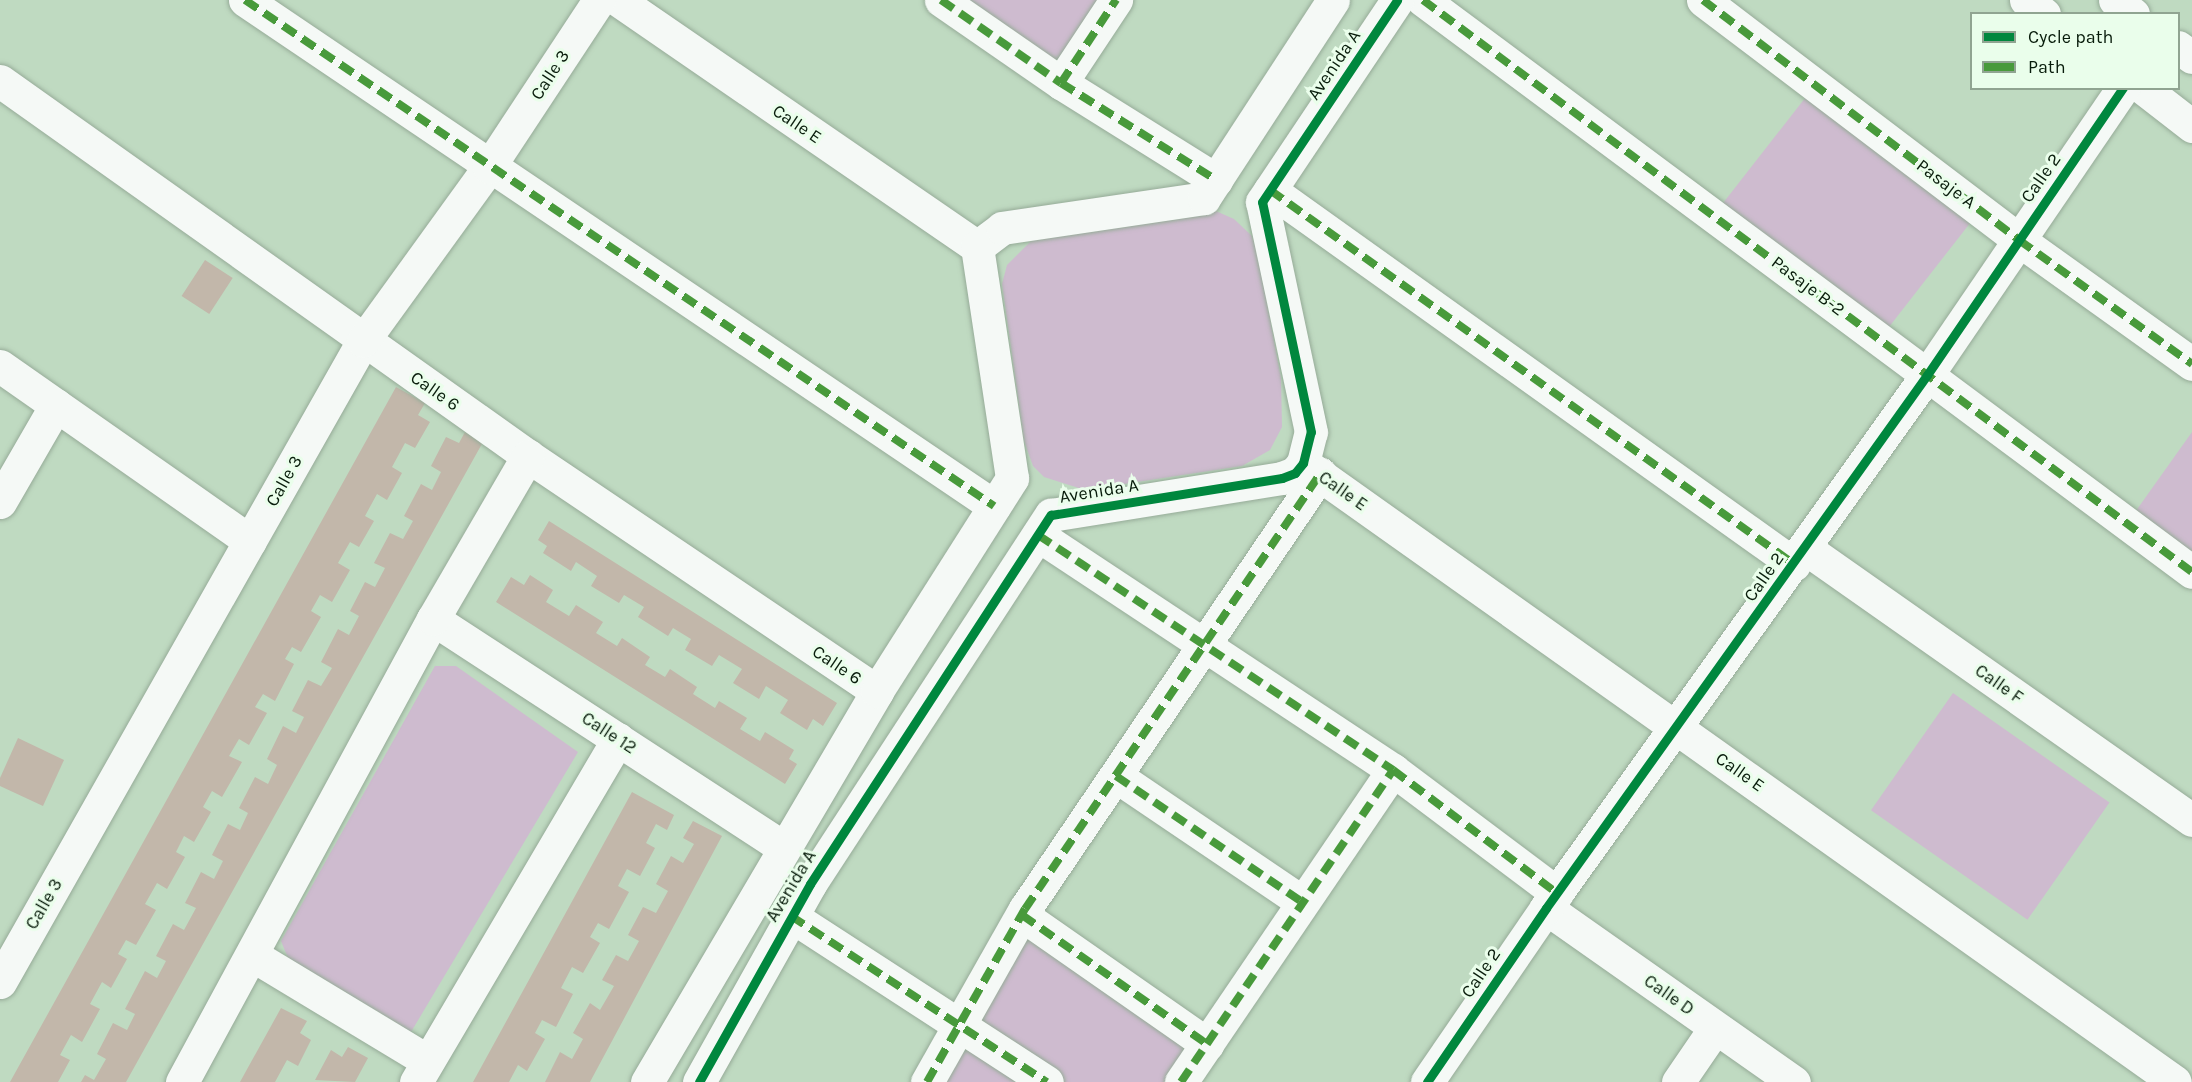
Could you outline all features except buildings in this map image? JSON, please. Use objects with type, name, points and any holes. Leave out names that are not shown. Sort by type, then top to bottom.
[{"type":"street","points":[[244,0],[994,506]]},
{"type":"street","name":"Calle 3","points":[[0,981],[363,341],[489,167],[599,0]]},
{"type":"street","name":"Calle E","points":[[618,0],[977,248]]},
{"type":"street","points":[[941,0],[1061,83],[1216,180]]},
{"type":"street","points":[[1061,83],[1116,0]]},
{"type":"street","name":"Avenida A","points":[[647,1082],[876,691],[1012,478],[977,248],[1002,228],[1204,198],[1333,0]]},
{"type":"street","name":"Avenida A","points":[[699,1082],[791,916],[1051,515],[1282,478],[1311,468],[1311,432],[1262,202],[1397,0]]},
{"type":"street","name":"Pasaje B-2","points":[[1423,0],[2192,572]]},
{"type":"street","name":"Pasaje A","points":[[1703,0],[2019,240],[2192,364]]},
{"type":"street","points":[[2026,0],[2041,12]]},
{"type":"street","points":[[2115,0],[2130,12]]},
{"type":"street","name":"Calle 6","points":[[0,81],[528,456],[876,691]]},
{"type":"street","name":"Calle 2","points":[[1427,1082],[1551,900],[1678,728],[1927,375],[2123,90]]},
{"type":"street","points":[[2146,90],[2192,126]]},
{"type":"street","name":"Calle F","points":[[1270,190],[1800,556],[2192,820]]},
{"type":"street","points":[[0,366],[250,541]]},
{"type":"street","points":[[0,502],[56,405]]},
{"type":"street","points":[[182,1082],[433,619],[528,456]]},
{"type":"street","points":[[927,1082],[1022,915],[1205,645],[1311,468]]},
{"type":"street","name":"Calle E","points":[[1311,468],[2175,1082]]},
{"type":"street","name":"Calle D","points":[[1038,535],[1393,770],[1551,900],[1716,1028],[1794,1082]]},
{"type":"street","name":"Calle 12","points":[[433,619],[784,848]]},
{"type":"street","points":[[252,955],[422,1071],[618,739]]},
{"type":"street","points":[[1181,1082],[1393,770]]},
{"type":"street","points":[[1116,776],[1302,902]]},
{"type":"street","points":[[1022,915],[1207,1044]]},
{"type":"street","points":[[791,916],[1047,1082]]},
{"type":"street","points":[[1678,1082],[1716,1028]]},
{"type":"shaded area","points":[[967,0],[1101,0],[1057,65]]},
{"type":"shaded area","points":[[1809,93],[1972,220],[1884,333],[1721,206]]},
{"type":"shaded area","points":[[1209,208],[1234,219],[1252,236],[1259,259],[1281,378],[1282,427],[1270,450],[1242,466],[1085,490],[1044,477],[1033,466],[1024,441],[1002,284],[1007,265],[1037,235]]},
{"type":"shaded area","points":[[2192,432],[2192,559],[2133,515]]},
{"type":"shaded area","points":[[435,666],[456,666],[578,752],[411,1032],[288,958],[281,941]]},
{"type":"shaded area","points":[[1953,693],[2109,803],[2027,920],[1871,810]]},
{"type":"shaded area","points":[[1024,927],[1191,1047],[1167,1082],[935,1082]]},
{"type":"marked path","points":[[245,0],[994,506]]},
{"type":"marked path","points":[[941,0],[1061,83],[1216,180]]},
{"type":"marked path","points":[[1061,83],[1116,0]]},
{"type":"marked path","points":[[1423,0],[2192,572]]},
{"type":"marked path","points":[[1703,0],[2019,240],[2192,364]]},
{"type":"marked path","points":[[1270,190],[1794,564]]},
{"type":"marked path","points":[[927,1082],[1025,909],[1320,474]]},
{"type":"marked path","points":[[1038,535],[1393,770],[1557,893]]},
{"type":"marked path","points":[[1181,1082],[1393,770]]},
{"type":"marked path","points":[[1116,776],[1302,902]]},
{"type":"marked path","points":[[1022,915],[1207,1044]]},
{"type":"marked path","points":[[791,916],[1047,1082]]},
{"type":"cycle path","points":[[699,1082],[810,884],[1051,515],[1282,478],[1295,473],[1303,463],[1311,432],[1262,202],[1397,0]]},
{"type":"cycle path","points":[[1427,1082],[1546,908],[1927,375],[2122,90]]}]
